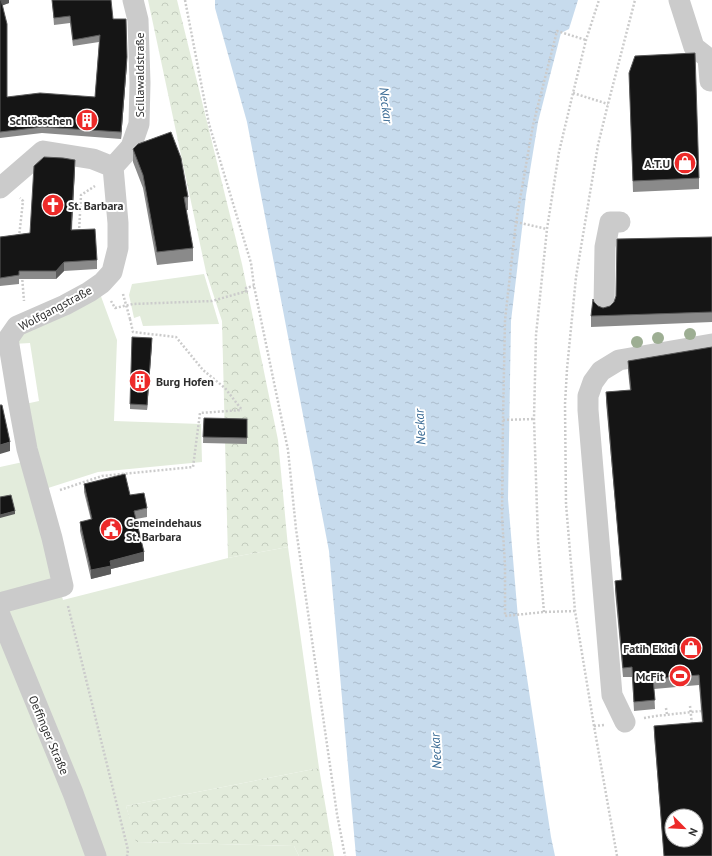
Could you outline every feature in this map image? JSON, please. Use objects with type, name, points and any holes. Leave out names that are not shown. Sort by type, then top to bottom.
[{"type":"street","name":"Scillawaldstraße","points":[[113,172],[131,147],[139,124],[140,83],[138,20],[133,0]]},
{"type":"street","points":[[679,0],[694,46],[710,59],[710,82]]},
{"type":"street","points":[[3,185],[43,150],[93,159],[113,172]]},
{"type":"street","name":"Wolfgangstraße","points":[[63,586],[52,538],[27,449],[8,338],[17,326],[65,305],[83,295],[102,283],[112,272],[118,248],[118,223],[113,172]]},
{"type":"street","points":[[604,307],[605,247],[610,222],[620,222]]},
{"type":"street","points":[[625,722],[612,695],[588,396],[593,382],[601,371],[619,360],[712,344]]},
{"type":"street","points":[[0,603],[63,586]]},
{"type":"street","name":"Oeffinger Straße","points":[[0,615],[72,792],[96,856]]},
{"type":"path","points":[[185,0],[209,124],[251,263],[254,286],[288,450],[296,529],[337,814],[345,856]]},
{"type":"path","points":[[544,612],[538,540],[534,419],[536,335],[547,229],[559,152],[586,40],[599,0]]},
{"type":"path","points":[[576,611],[544,612],[505,616],[505,565],[502,516],[502,420],[505,320],[516,222],[533,125],[557,31],[586,40]]},
{"type":"path","points":[[573,94],[608,104]]},
{"type":"path","points":[[79,232],[81,195],[113,172]]},
{"type":"path","points":[[3,185],[23,201],[19,239]]},
{"type":"path","points":[[516,222],[547,229]]},
{"type":"path","points":[[21,273],[23,294]]},
{"type":"path","points":[[133,304],[212,301],[247,291],[246,288],[254,286]]},
{"type":"path","points":[[40,496],[102,476],[193,467],[200,413],[242,410],[225,388],[203,370],[176,337],[133,332],[123,294]]},
{"type":"path","points":[[502,420],[534,419]]},
{"type":"path","points":[[63,586],[128,850],[128,856]]},
{"type":"path","points":[[690,706],[692,726]]},
{"type":"path","points":[[666,708],[667,715]]},
{"type":"path","points":[[625,722],[656,716],[701,712]]},
{"type":"green space","points":[[148,0],[177,0],[242,264],[278,440],[288,547],[228,558],[222,321],[206,272]]},
{"type":"green space","points":[[204,274],[219,324],[143,326],[140,316],[134,318],[129,295],[132,284]]},
{"type":"green space","points":[[99,291],[117,340],[114,421],[201,424],[202,462],[98,472],[45,489],[25,404],[39,401],[30,343],[12,344],[20,331]]},
{"type":"green space","points":[[23,462],[63,600],[228,558],[288,547],[319,768],[126,806],[137,842],[294,846],[299,856],[0,856],[0,467]]},
{"type":"green space","points":[[319,768],[334,856],[299,856],[294,846],[136,842],[126,806]]},
{"type":"water","name":"Neckar","points":[[215,0],[578,0],[569,29],[561,33],[538,122],[526,195],[511,321],[508,499],[518,618],[555,856],[356,856],[329,551],[247,122],[215,8]]},
{"type":"building","points":[[0,0],[7,24],[7,97],[40,93],[95,97],[100,35],[73,40],[70,16],[54,18],[52,0],[111,0],[113,19],[126,19],[127,57],[121,132],[42,127],[0,132]]},
{"type":"building","points":[[695,53],[699,178],[633,181],[629,73],[635,56]]},
{"type":"building","points":[[171,132],[181,158],[188,197],[184,197],[193,248],[157,252],[143,175],[133,149],[138,144]]},
{"type":"building","name":"St. Barbara","points":[[44,157],[75,160],[71,230],[95,229],[97,260],[64,262],[56,271],[19,271],[19,275],[0,278],[0,237],[30,233],[34,166]]},
{"type":"building","points":[[712,237],[712,312],[591,316],[593,299],[598,306],[603,308],[610,306],[614,302],[616,296],[617,239]]},
{"type":"building","name":"Burg Hofen","points":[[132,337],[152,338],[147,405],[130,404]]},
{"type":"building","points":[[712,347],[712,856],[664,856],[654,726],[703,722],[699,675],[653,679],[655,700],[634,702],[632,667],[623,668],[615,581],[622,580],[606,392],[631,390],[628,361]]},
{"type":"building","points":[[0,405],[2,405],[10,442],[0,445]]},
{"type":"building","points":[[204,418],[247,419],[247,438],[203,437]]},
{"type":"building","name":"Gemeindehaus St. Barbara","points":[[125,474],[130,495],[144,493],[147,508],[134,511],[144,552],[110,561],[111,566],[91,570],[80,522],[92,519],[84,484]]},
{"type":"building","points":[[11,495],[15,511],[0,515],[0,497]]},
{"type":"place","name":"Schlösschen","points":[[87,120]]},
{"type":"place","name":"A.T.U","points":[[685,163]]},
{"type":"place","name":"St. Barbara","points":[[53,205]]},
{"type":"place","name":"Burg Hofen","points":[[140,381]]},
{"type":"place","name":"Gemeindehaus St. Barbara","points":[[111,529]]},
{"type":"place","name":"Fatih Ekici","points":[[691,648]]},
{"type":"place","name":"McFit","points":[[680,676]]}]
